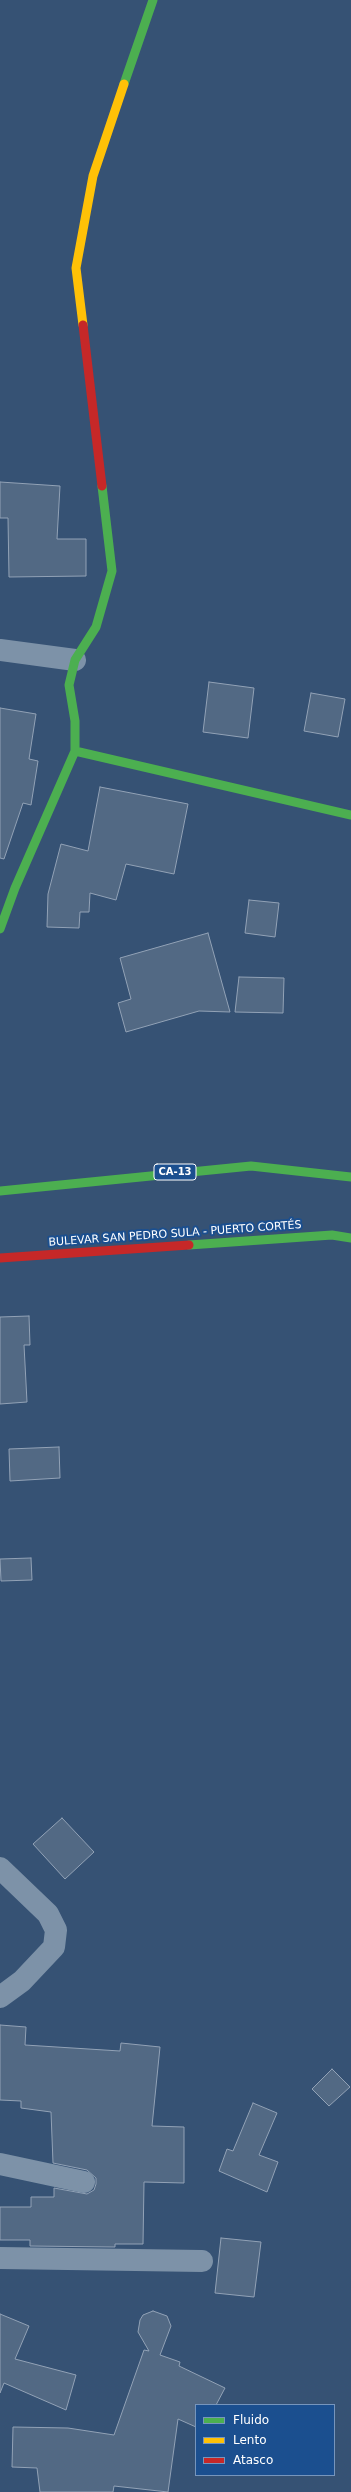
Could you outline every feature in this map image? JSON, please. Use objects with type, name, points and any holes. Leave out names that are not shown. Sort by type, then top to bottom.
[{"type":"main road","points":[[0,929],[15,888],[75,751],[75,721],[70,685],[75,660],[96,627],[112,571],[76,268],[93,176],[153,0]]},
{"type":"main road","points":[[75,751],[351,815]]},
{"type":"main road","name":"CA-13","points":[[0,1191],[135,1176],[251,1166],[351,1177]]},
{"type":"main road","name":"BULEVAR SAN PEDRO SULA - PUERTO CORTÉS","points":[[0,1258],[332,1235],[351,1238]]},
{"type":"street","points":[[0,650],[75,660]]},
{"type":"street","points":[[0,1868],[48,1914],[56,1930],[54,1947],[22,1981],[0,1997]]},
{"type":"street","points":[[0,2164],[84,2182]]},
{"type":"street","points":[[0,2258],[202,2261]]},
{"type":"building","points":[[0,482],[60,486],[57,539],[86,539],[86,576],[9,577],[8,518],[0,518]]},
{"type":"building","points":[[209,682],[254,688],[248,738],[203,732]]},
{"type":"building","points":[[311,693],[345,699],[338,737],[304,731]]},
{"type":"building","points":[[0,708],[36,714],[29,759],[38,761],[31,805],[23,803],[4,859],[0,858]]},
{"type":"building","points":[[100,787],[188,804],[174,874],[126,864],[116,900],[90,893],[89,912],[80,912],[79,928],[47,927],[48,894],[61,844],[88,851]]},
{"type":"building","points":[[249,900],[279,903],[275,937],[245,933]]},
{"type":"building","points":[[208,933],[230,1012],[199,1011],[126,1032],[118,1003],[131,999],[120,958]]},
{"type":"building","points":[[239,977],[284,978],[283,1013],[235,1012]]},
{"type":"building","points":[[29,1316],[30,1345],[24,1345],[27,1402],[0,1404],[0,1317]]},
{"type":"building","points":[[59,1447],[60,1478],[10,1481],[9,1449]]},
{"type":"building","points":[[31,1558],[32,1580],[1,1581],[0,1559]]},
{"type":"building","points":[[62,1818],[94,1852],[65,1879],[33,1844]]},
{"type":"building","points":[[0,2025],[26,2027],[25,2045],[120,2051],[121,2043],[160,2047],[152,2126],[184,2127],[184,2183],[144,2182],[143,2244],[115,2244],[115,2247],[30,2246],[30,2240],[0,2240],[0,2207],[31,2207],[31,2197],[54,2197],[54,2188],[87,2194],[94,2190],[96,2178],[87,2170],[53,2163],[51,2112],[21,2108],[21,2101],[0,2100]]},
{"type":"building","points":[[332,2069],[350,2087],[329,2106],[312,2089]]},
{"type":"building","points":[[253,2103],[277,2113],[259,2155],[278,2162],[267,2192],[219,2171],[227,2149],[233,2151]]},
{"type":"building","points":[[221,2238],[261,2242],[254,2297],[215,2293]]},
{"type":"building","points":[[153,2311],[167,2316],[171,2326],[160,2355],[180,2362],[179,2366],[225,2388],[217,2404],[195,2404],[195,2427],[178,2419],[168,2492],[114,2486],[113,2492],[40,2492],[37,2468],[12,2467],[13,2427],[68,2428],[114,2435],[144,2350],[149,2351],[138,2332],[140,2320],[143,2315]]},
{"type":"building","points":[[0,2314],[29,2326],[15,2359],[76,2375],[66,2410],[4,2383],[0,2393]]},
{"type":"traffic: fast","points":[[124,84],[153,0]]},
{"type":"traffic: fast","points":[[0,929],[15,888],[75,751],[75,721],[69,685],[75,660],[96,627],[112,571],[102,486]]},
{"type":"traffic: fast","points":[[75,751],[351,815]]},
{"type":"traffic: fast","points":[[0,1191],[251,1166],[351,1177]]},
{"type":"traffic: fast","points":[[189,1245],[332,1235],[351,1238]]},
{"type":"traffic: slow","points":[[83,325],[76,268],[93,176],[124,84]]},
{"type":"traffic: jam","points":[[83,325],[102,486]]},
{"type":"traffic: jam","points":[[0,1258],[189,1245]]}]
